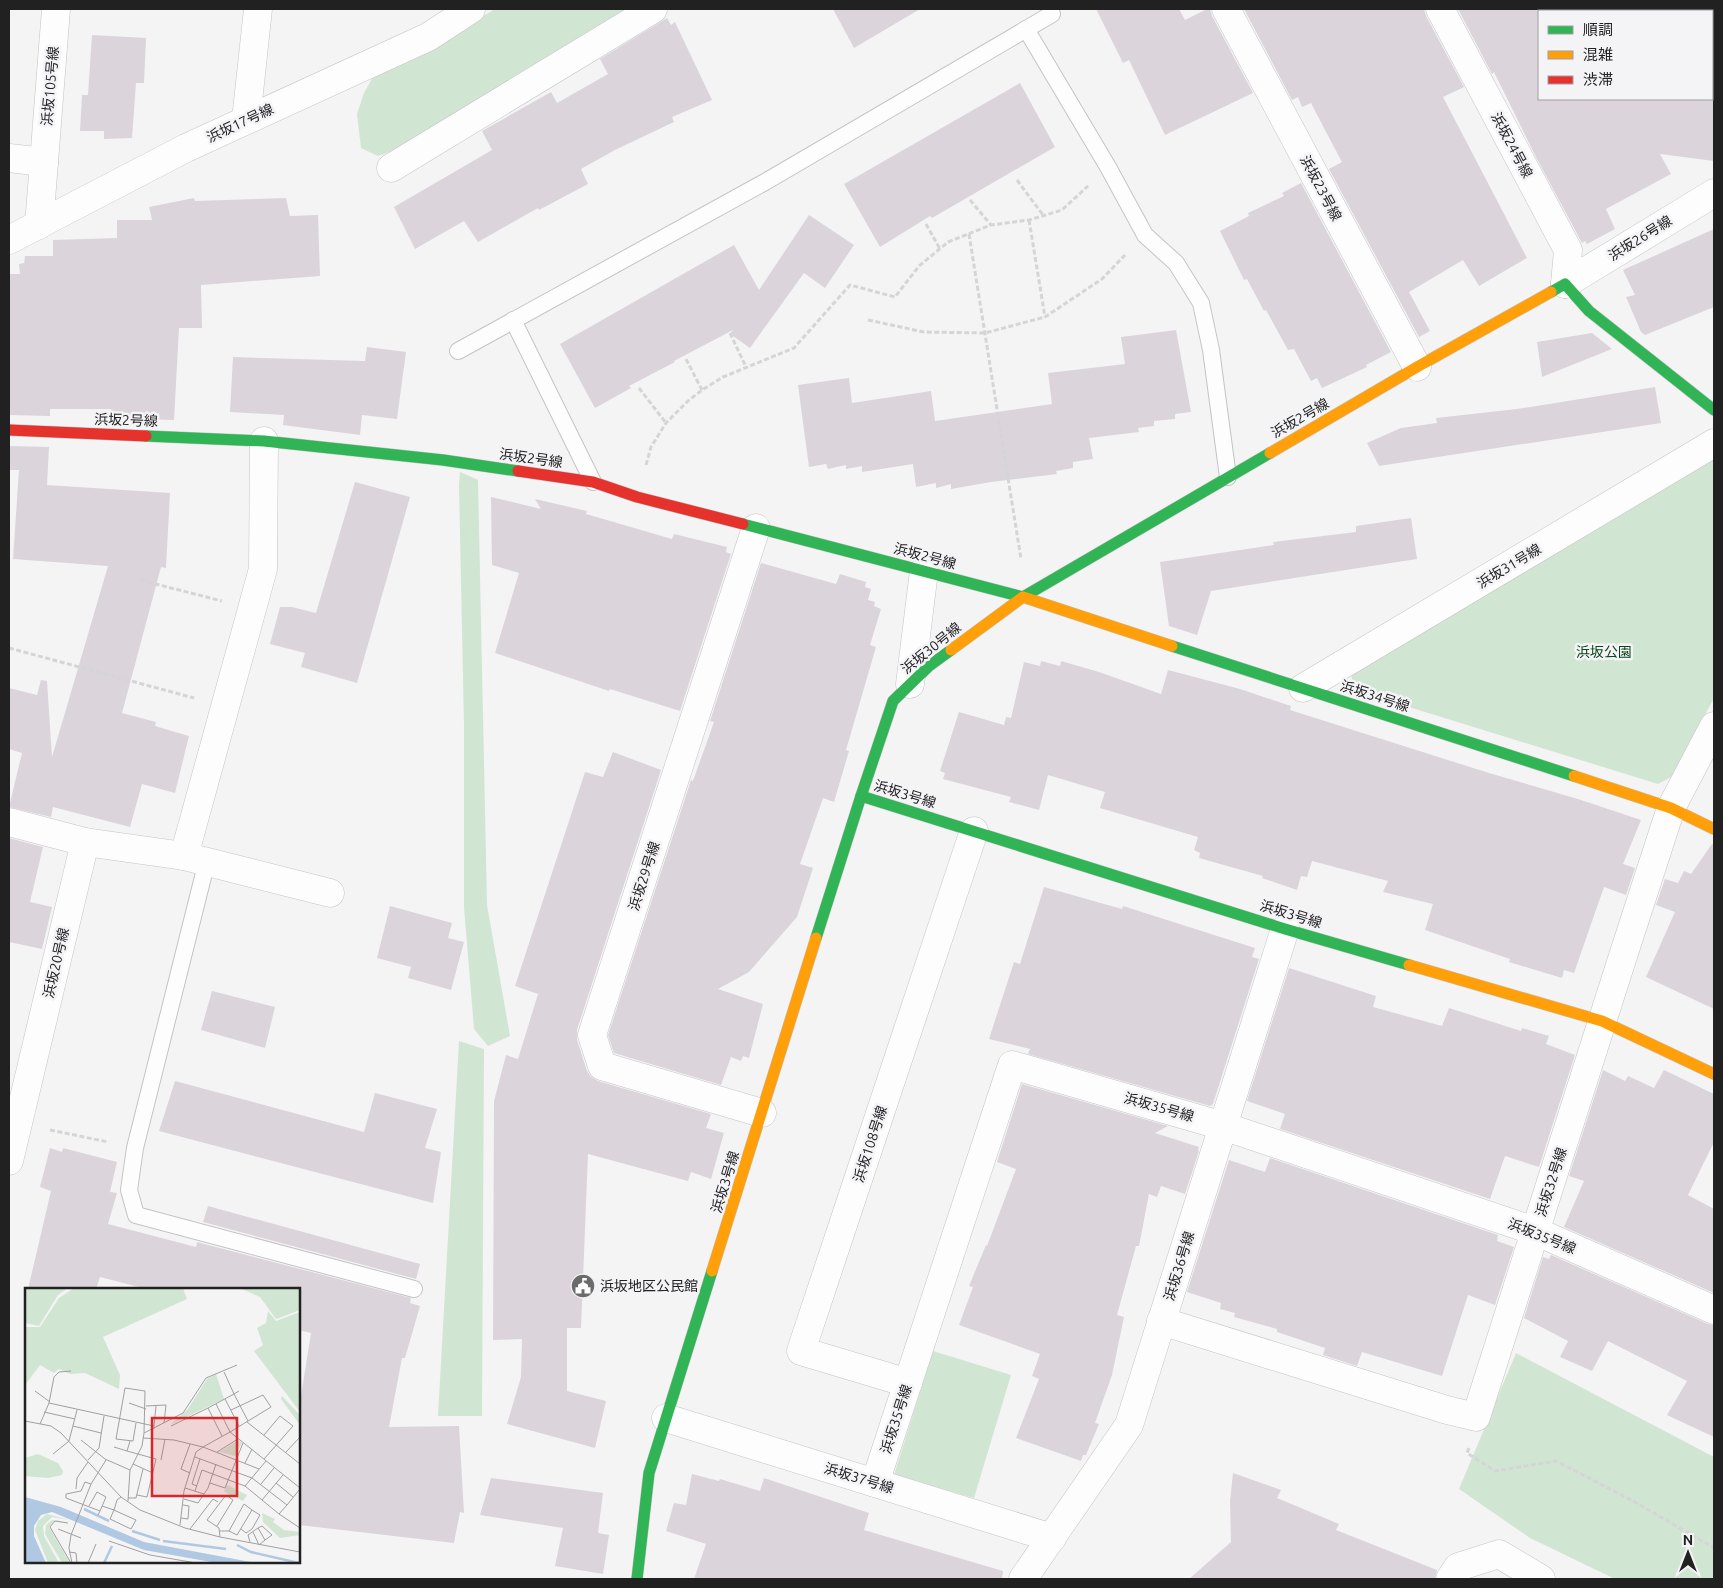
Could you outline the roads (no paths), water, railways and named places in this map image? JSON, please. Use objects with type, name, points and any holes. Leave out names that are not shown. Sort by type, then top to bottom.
[{"type":"street","name":"浜坂105号線","points":[[38,224],[56,9]]},
{"type":"street","points":[[246,120],[258,9]]},
{"type":"street","name":"浜坂17号線","points":[[9,240],[186,148],[428,37],[471,9]]},
{"type":"street","points":[[391,168],[653,9]]},
{"type":"street","name":"浜坂23号線","points":[[1226,9],[1417,367]]},
{"type":"street","name":"浜坂24号線","points":[[1440,9],[1568,250],[1565,284]]},
{"type":"street","points":[[9,158],[44,162]]},
{"type":"street","name":"浜坂26号線","points":[[1565,284],[1714,193]]},
{"type":"street","points":[[1565,284],[1589,311],[1714,410]]},
{"type":"street","name":"浜坂2号線","points":[[9,430],[264,441],[443,460],[593,482],[637,497],[1023,597],[1417,367],[1565,284]]},
{"type":"street","points":[[195,859],[225,707],[263,569],[264,441]]},
{"type":"street","name":"浜坂31号線","points":[[1303,688],[1714,443]]},
{"type":"street","name":"浜坂29号線","points":[[756,528],[592,1035],[602,1066],[762,1113]]},
{"type":"street","points":[[910,684],[924,571]]},
{"type":"street","name":"浜坂34号線","points":[[1023,597],[1671,808],[1714,829]]},
{"type":"street","name":"浜坂30号線","points":[[861,796],[893,701],[929,666],[1023,597]]},
{"type":"street","name":"浜坂32号線","points":[[1161,1321],[1447,1410],[1476,1417],[1671,808],[1714,726]]},
{"type":"street","name":"浜坂3号線","points":[[637,1579],[649,1473],[861,796],[1285,928],[1602,1021],[1714,1074]]},
{"type":"street","points":[[9,822],[85,842],[195,859],[330,893]]},
{"type":"street","name":"浜坂108号線","points":[[908,1383],[801,1351],[974,831]]},
{"type":"street","name":"浜坂20号線","points":[[9,1162],[13,1120],[85,842]]},
{"type":"street","name":"浜坂36号線","points":[[1024,1579],[1129,1425],[1285,928]]},
{"type":"street","name":"浜坂35号線","points":[[875,1483],[1012,1065],[1223,1126],[1535,1231],[1714,1310]]},
{"type":"street","name":"浜坂37号線","points":[[666,1418],[1052,1538]]},
{"type":"street","points":[[1450,1579],[1458,1567],[1499,1554],[1542,1579]]},
{"type":"lane","points":[[458,351],[765,182],[1052,14]]},
{"type":"lane","points":[[1026,29],[1108,167],[1145,235],[1176,263],[1201,303],[1211,350],[1228,477]]},
{"type":"lane","points":[[513,320],[593,482]]},
{"type":"lane","points":[[195,859],[135,1148],[129,1190],[136,1215],[414,1289]]},
{"type":"place","name":"浜坂地区公民館","points":[[583,1286]]},
{"type":"park label","name":"浜坂公園","points":[[1604,652]]}]
